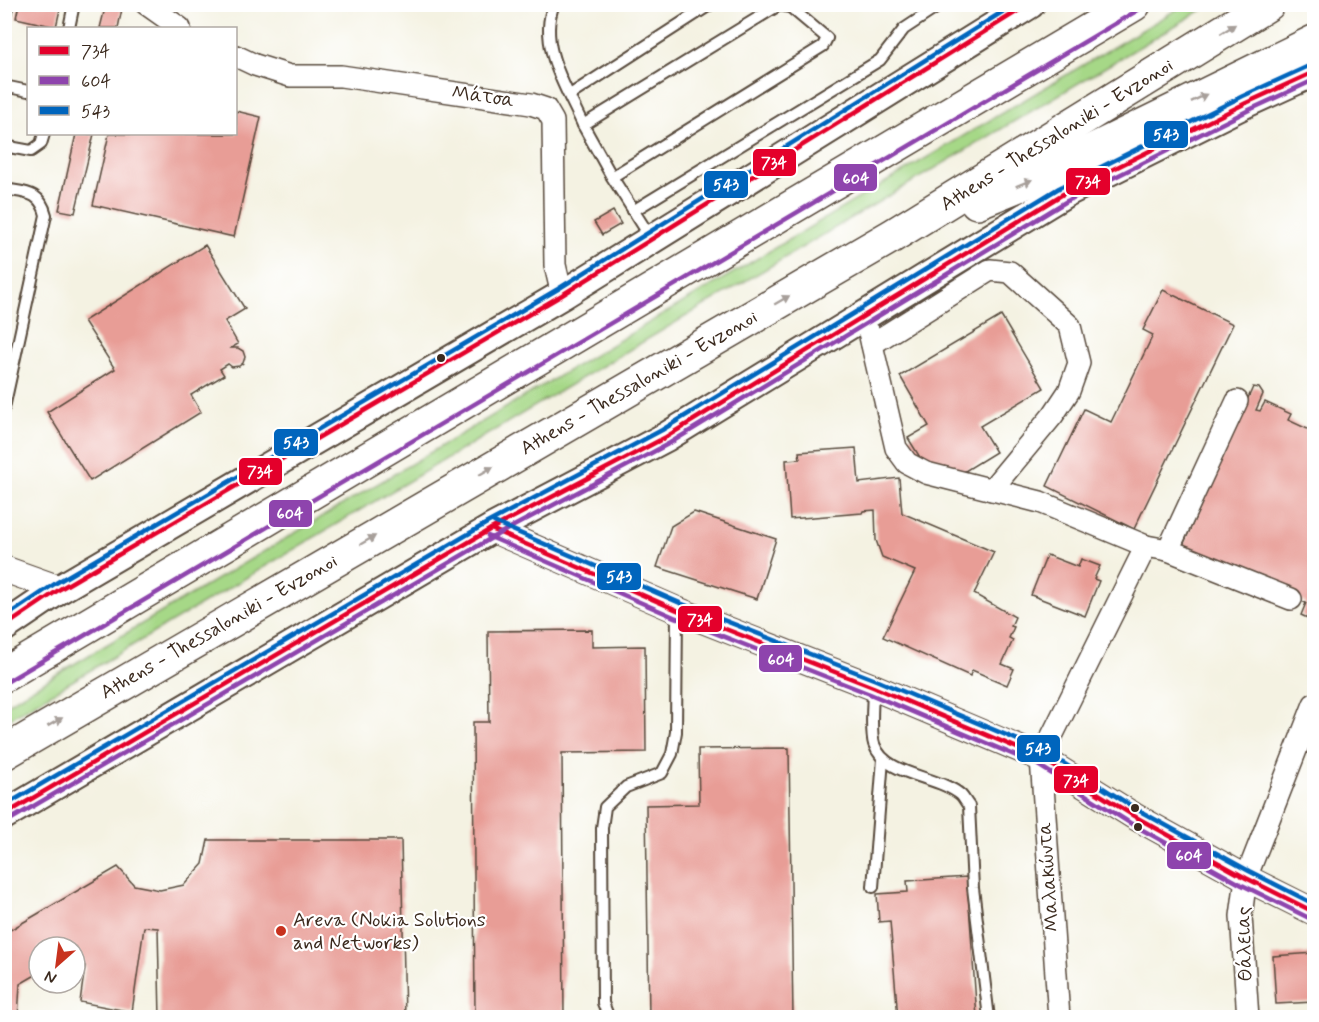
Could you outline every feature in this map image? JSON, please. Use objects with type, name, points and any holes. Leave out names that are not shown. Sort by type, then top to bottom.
[{"type":"highway","points":[[4,675],[1134,4]]},
{"type":"highway","name":"Athens - Thessaloniki - Evzonoi","points":[[4,753],[892,236],[1268,4]]},
{"type":"highway","points":[[892,236],[1036,178],[1314,42]]},
{"type":"main road","points":[[4,627],[60,589],[562,295],[1030,4]]},
{"type":"main road","points":[[4,815],[491,529],[666,436],[1063,194],[1246,103],[1314,72]]},
{"type":"street","points":[[146,4],[179,27]]},
{"type":"street","name":"Μάτσα","points":[[237,56],[290,76],[341,76],[531,104],[546,109],[553,121],[555,265],[562,295]]},
{"type":"street","points":[[872,344],[990,270],[1010,272],[1070,326],[1079,363],[1069,391],[1031,444],[991,490]]},
{"type":"street","points":[[865,315],[896,448],[907,463],[926,473],[1040,502],[1146,546],[1168,550],[1291,599]]},
{"type":"street","points":[[1168,550],[1237,401]]},
{"type":"street","points":[[491,529],[677,609],[873,687],[1041,758],[1134,816],[1246,878],[1314,912]]},
{"type":"street","points":[[1041,758],[1146,546]]},
{"type":"street","points":[[4,569],[60,589]]},
{"type":"street","name":"Θάλειας","points":[[1248,1017],[1241,916],[1246,878],[1314,704]]},
{"type":"street","name":"Μαλακώντα","points":[[1041,758],[1059,1017]]},
{"type":"lane","points":[[4,18],[8,4]]},
{"type":"lane","points":[[69,27],[74,4]]},
{"type":"lane","points":[[554,4],[550,15],[550,52],[583,125],[651,239]]},
{"type":"lane","points":[[570,95],[711,4]]},
{"type":"lane","points":[[633,211],[880,60],[904,29],[942,4]]},
{"type":"lane","points":[[583,125],[779,5],[790,7],[827,38],[823,46],[612,177]]},
{"type":"lane","points":[[4,86],[27,91]]},
{"type":"lane","points":[[4,146],[31,151],[41,144],[44,135]]},
{"type":"lane","points":[[4,189],[33,194],[43,202],[46,215],[4,408]]},
{"type":"lane","points":[[609,1017],[603,1003],[604,807],[626,787],[662,773],[672,754],[676,732],[677,609]]},
{"type":"lane","points":[[873,687],[874,743],[883,759],[873,887]]},
{"type":"lane","points":[[883,759],[953,790],[962,795],[969,806],[973,888],[989,1017]]},
{"type":"green space","points":[[1184,5],[1210,5],[5,721],[5,705]]},
{"type":"building","points":[[19,4],[61,5],[56,27],[16,18]]},
{"type":"building","points":[[106,4],[123,4],[118,27],[100,27]]},
{"type":"building","points":[[237,111],[261,117],[234,237],[93,205],[109,135],[237,135]]},
{"type":"building","points":[[76,135],[94,135],[75,213],[59,210]]},
{"type":"building","points":[[613,211],[621,224],[602,235],[594,222]]},
{"type":"building","points":[[205,245],[245,309],[225,321],[238,344],[231,348],[243,351],[245,357],[243,363],[232,367],[228,364],[220,369],[224,375],[191,395],[201,412],[90,481],[47,412],[115,369],[84,321]]},
{"type":"building","points":[[1163,290],[1233,324],[1134,529],[1047,486],[1084,409],[1111,422],[1153,335],[1143,330]]},
{"type":"building","points":[[1001,316],[1044,388],[980,426],[996,452],[957,476],[926,467],[908,438],[929,426],[900,376]]},
{"type":"building","points":[[1253,387],[1259,388],[1263,394],[1256,410],[1260,411],[1265,402],[1291,414],[1288,420],[1314,432],[1314,621],[1301,615],[1306,603],[1181,550]]},
{"type":"building","points":[[856,448],[859,483],[899,478],[902,513],[994,552],[974,594],[1015,617],[1009,638],[1013,640],[1002,664],[1014,669],[1007,685],[972,670],[970,676],[883,637],[915,571],[882,557],[876,540],[875,510],[790,519],[786,460],[800,459],[799,452]]},
{"type":"building","points":[[694,512],[776,539],[757,599],[657,567],[671,526]]},
{"type":"building","points":[[1047,555],[1078,567],[1081,559],[1100,566],[1094,579],[1099,581],[1085,616],[1031,595]]},
{"type":"building","points":[[592,630],[592,647],[645,646],[646,752],[562,753],[564,1018],[475,1018],[473,722],[489,722],[488,631]]},
{"type":"building","points":[[789,748],[793,1018],[649,1018],[646,805],[699,804],[698,749]]},
{"type":"building","name":"Areva (Nokia Solutions and Networks)","points":[[208,840],[401,840],[405,1018],[160,1018],[158,928],[144,927],[132,1012],[80,1002],[81,995],[87,995],[87,935],[27,935],[27,980],[20,984],[18,1018],[5,1018],[5,933],[118,867],[134,885],[160,890],[184,885],[203,864]]},
{"type":"building","points":[[967,877],[977,1018],[898,1018],[890,921],[879,922],[877,894],[908,892],[907,881]]},
{"type":"building","points":[[1314,953],[1314,1002],[1276,1004],[1273,956]]},
{"type":"transit line","name":"543","points":[[4,618],[56,583],[558,289],[1015,4]]},
{"type":"transit line","name":"734","points":[[4,627],[60,589],[562,295],[1029,4]]},
{"type":"transit line","name":"604","points":[[8,681],[1138,10]]},
{"type":"transit line","name":"543","points":[[4,806],[487,523],[662,430],[1059,188],[1243,96],[1311,65]]},
{"type":"transit line","name":"734","points":[[4,815],[491,529],[666,437],[1063,194],[1246,103],[1314,72]]},
{"type":"transit line","name":"604","points":[[8,821],[495,536],[670,443],[1067,201],[1314,80]]},
{"type":"transit line","name":"543","points":[[494,522],[680,603],[876,680],[1044,751],[1138,810],[1314,904]]},
{"type":"transit line","name":"734","points":[[491,529],[677,610],[873,687],[1041,758],[1134,816],[1246,878],[1314,912]]},
{"type":"transit line","name":"604","points":[[488,536],[674,617],[870,694],[1038,765],[1130,823],[1242,885],[1311,919]]},
{"type":"place","name":"Areva (Nokia Solutions and Networks)","points":[[281,931]]}]
